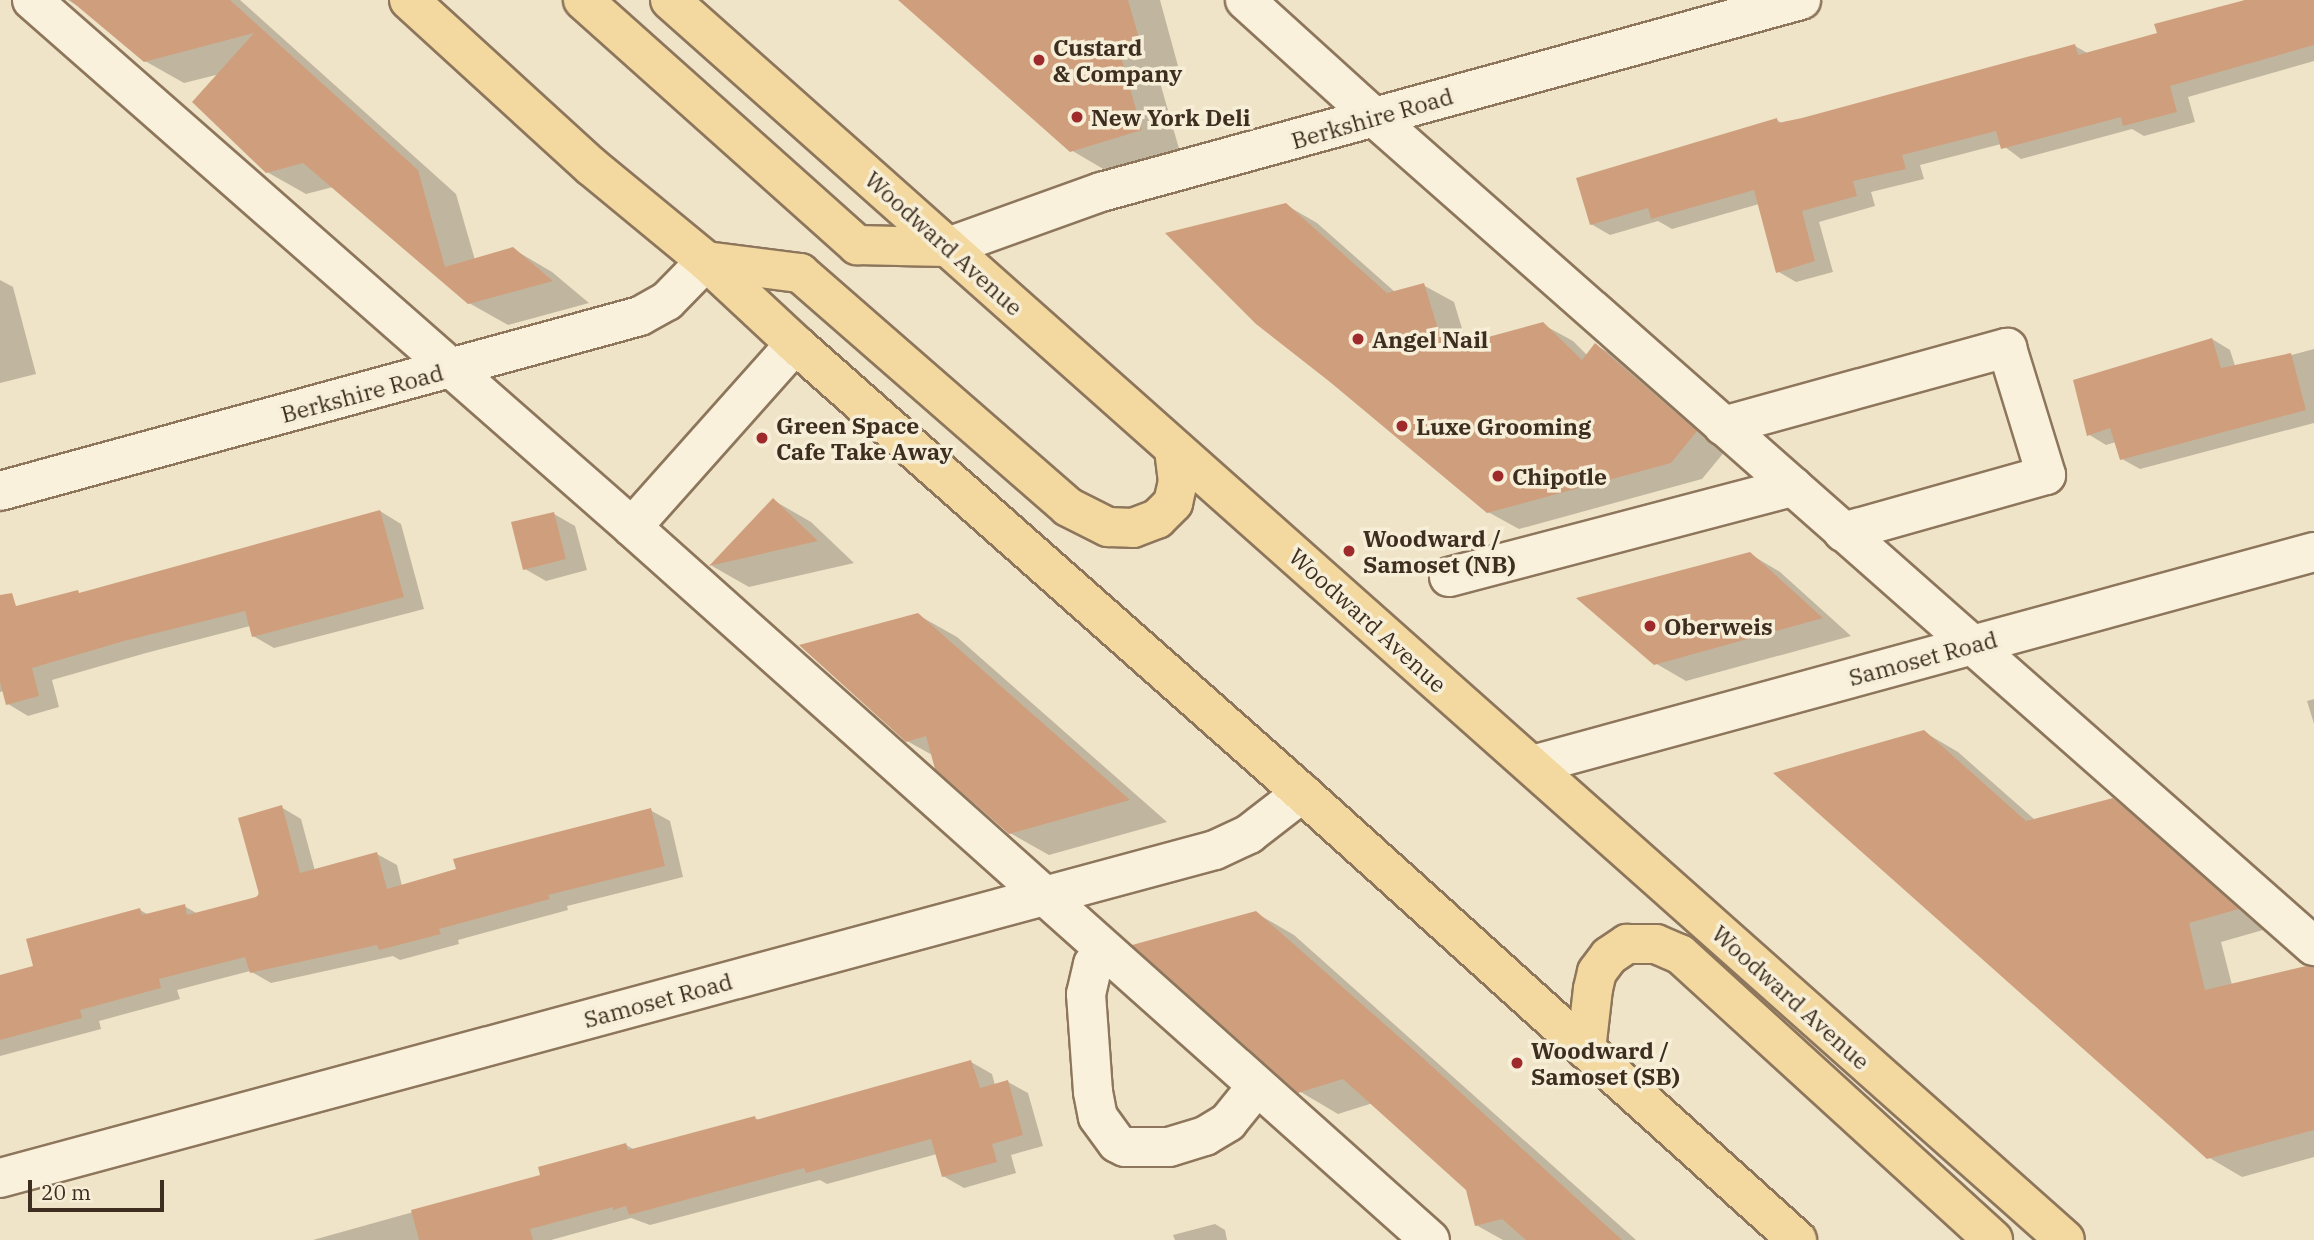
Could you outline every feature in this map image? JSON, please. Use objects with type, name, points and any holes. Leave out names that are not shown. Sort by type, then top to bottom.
[{"type":"main road","points":[[409,0],[592,167],[706,261],[795,344],[1302,793],[1797,1240]]},
{"type":"main road","points":[[583,0],[857,245],[948,247]]},
{"type":"main road","name":"Woodward Avenue","points":[[670,0],[2065,1240]]},
{"type":"main road","points":[[706,261],[800,273],[1068,507],[1108,527],[1133,528],[1157,519],[1173,503],[1178,482],[1174,448]]},
{"type":"main road","points":[[1586,1050],[1597,972],[1609,956],[1627,944],[1656,944],[1681,954],[1993,1240]]},
{"type":"street","points":[[32,0],[632,527],[1430,1240]]},
{"type":"street","points":[[1245,0],[1723,426],[2314,946]]},
{"type":"street","name":"Berkshire Road","points":[[948,247],[1101,192],[1801,0]]},
{"type":"street","name":"Berkshire Road","points":[[0,491],[640,316],[667,301],[706,261]]},
{"type":"street","points":[[632,527],[795,344]]},
{"type":"street","points":[[1723,426],[2007,348],[2046,475],[1843,532]]},
{"type":"street","points":[[1449,577],[1793,487]]},
{"type":"street","name":"Samoset Road","points":[[1532,765],[2314,552]]},
{"type":"street","name":"Samoset Road","points":[[0,1178],[1215,850],[1249,834],[1302,793]]},
{"type":"street","points":[[1110,955],[1093,964],[1089,974],[1089,1068],[1098,1117],[1117,1143],[1125,1147],[1169,1147],[1205,1136],[1228,1122],[1257,1086]]},
{"type":"building","points":[[70,0],[230,0],[418,170],[445,267],[513,247],[553,281],[468,304],[303,163],[266,173],[192,102],[254,33],[144,62]]},
{"type":"building","points":[[898,0],[1128,0],[1141,45],[1119,50],[1142,130],[1070,152]]},
{"type":"building","points":[[2245,0],[2314,0],[2314,45],[2170,86],[2177,112],[2123,126],[2121,117],[2001,149],[1996,131],[1902,155],[1906,169],[1853,181],[1857,196],[1802,211],[1815,261],[1776,273],[1754,190],[1651,219],[1648,208],[1590,225],[1576,178],[1777,118],[1778,123],[1802,118],[2075,44],[2078,55],[2157,33],[2154,24]]},
{"type":"building","points":[[1286,203],[1387,293],[1424,283],[1444,349],[1543,322],[1582,360],[1595,343],[1697,431],[1671,463],[1487,513],[1256,324],[1165,233]]},
{"type":"building","points":[[2212,338],[2221,368],[2291,353],[2306,410],[2120,460],[2110,428],[2087,436],[2073,380]]},
{"type":"building","points":[[773,498],[818,541],[709,566]]},
{"type":"building","points":[[380,510],[404,597],[252,637],[245,611],[124,641],[32,668],[39,696],[6,705],[0,682],[0,595],[12,593],[16,606],[78,590],[79,593]]},
{"type":"building","points":[[554,512],[566,559],[523,570],[511,522]]},
{"type":"building","points":[[1750,552],[1823,618],[1654,665],[1576,598]]},
{"type":"building","points":[[918,613],[1130,800],[1009,834],[935,769],[926,736],[906,742],[799,645]]},
{"type":"building","points":[[1924,730],[2026,821],[2113,798],[2239,909],[2189,923],[2205,990],[2306,966],[2314,967],[2314,1130],[2207,1159],[1773,773]]},
{"type":"building","points":[[282,805],[300,873],[377,852],[387,889],[456,869],[453,859],[651,808],[665,866],[548,895],[550,899],[439,929],[441,934],[379,950],[377,945],[250,973],[245,957],[159,979],[161,988],[80,1010],[82,1018],[0,1040],[0,975],[33,966],[26,939],[140,908],[142,915],[185,904],[187,915],[256,897],[259,894],[238,818]]},
{"type":"building","points":[[1256,911],[1423,1058],[1622,1240],[1526,1240],[1502,1219],[1475,1226],[1466,1190],[1343,1079],[1298,1093],[1132,945]]},
{"type":"building","points":[[971,1060],[980,1088],[1008,1080],[1023,1135],[992,1144],[997,1162],[942,1177],[931,1139],[806,1173],[804,1168],[629,1215],[626,1206],[613,1210],[613,1207],[530,1229],[533,1240],[419,1240],[411,1210],[540,1175],[538,1167],[626,1143],[628,1150],[755,1116],[756,1120]]},
{"type":"place","name":"Custard & Company","points":[[1039,60]]},
{"type":"place","name":"New York Deli","points":[[1077,117]]},
{"type":"place","name":"Angel Nail","points":[[1358,339]]},
{"type":"place","name":"Luxe Grooming","points":[[1402,426]]},
{"type":"place","name":"Green Space Cafe Take Away","points":[[762,438]]},
{"type":"place","name":"Chipotle","points":[[1498,476]]},
{"type":"place","name":"Woodward / Samoset (NB)","points":[[1349,551]]},
{"type":"place","name":"Oberweis","points":[[1650,626]]},
{"type":"place","name":"Woodward / Samoset (SB)","points":[[1517,1063]]}]
